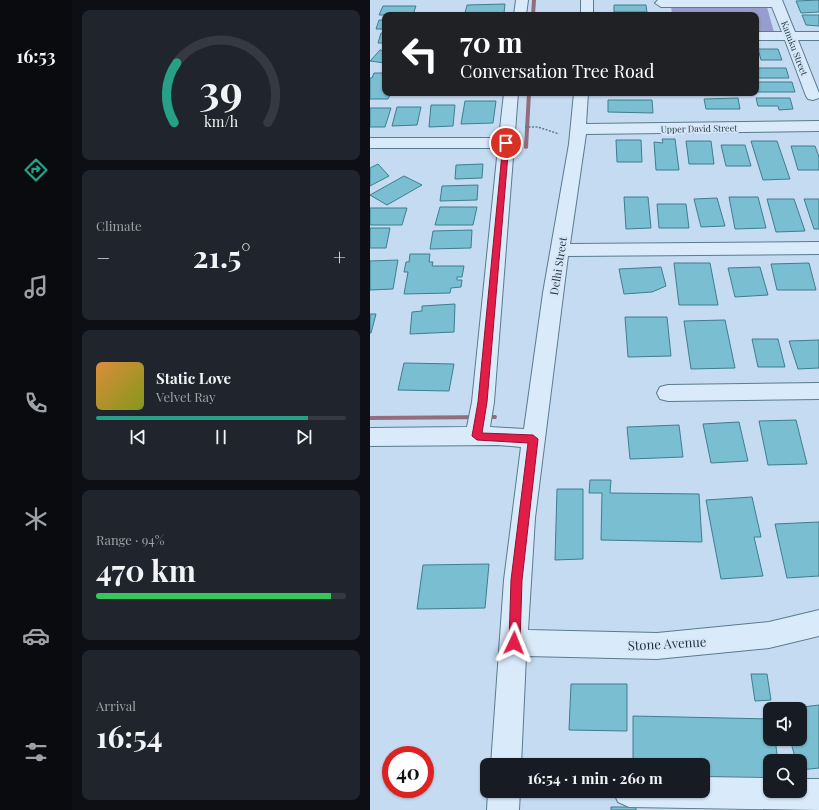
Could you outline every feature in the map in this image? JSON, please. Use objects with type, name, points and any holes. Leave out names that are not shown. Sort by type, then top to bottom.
[{"type":"street","points":[[520,12],[522,0]]},
{"type":"street","points":[[587,0],[587,12]]},
{"type":"street","points":[[662,6],[777,1]]},
{"type":"street","name":"Kanuku Street","points":[[777,1],[813,96]]},
{"type":"street","points":[[759,36],[819,36]]},
{"type":"street","points":[[478,431],[483,402],[511,96]]},
{"type":"street","name":"Delhi Street","points":[[506,758],[517,580],[533,439],[578,132],[581,96]]},
{"type":"street","name":"Upper David Street","points":[[578,132],[819,126]]},
{"type":"street","points":[[370,143],[507,135]]},
{"type":"street","points":[[560,250],[819,248]]},
{"type":"street","points":[[668,393],[819,391]]},
{"type":"street","points":[[370,437],[478,431],[533,439]]},
{"type":"street","name":"Stone Avenue","points":[[514,643],[657,646],[769,634],[819,623]]},
{"type":"street","points":[[710,793],[819,795]]},
{"type":"street","points":[[503,810],[504,798]]},
{"type":"path","points":[[507,135],[538,127],[563,135],[578,132]]},
{"type":"shaded area","points":[[671,6],[767,7],[774,32],[759,32],[759,12],[672,12]]},
{"type":"building","points":[[819,0],[819,12],[801,13],[796,1]]},
{"type":"building","points":[[505,4],[504,12],[465,12],[467,5]]},
{"type":"building","points":[[614,5],[646,5],[647,12],[614,12]]},
{"type":"building","points":[[383,6],[416,6],[414,12],[382,12],[382,15],[379,15]]},
{"type":"building","points":[[802,15],[819,15],[819,26],[806,25]]},
{"type":"building","points":[[379,20],[382,20],[382,29],[376,29]]},
{"type":"building","points":[[381,33],[382,33],[382,43],[378,43]]},
{"type":"building","points":[[759,49],[778,49],[782,60],[761,60]]},
{"type":"building","points":[[380,50],[382,50],[382,63],[370,61]]},
{"type":"building","points":[[759,68],[786,68],[789,78],[759,78]]},
{"type":"building","points":[[374,73],[382,73],[382,96],[390,96],[388,99],[370,99],[370,78],[372,78]]},
{"type":"building","points":[[759,82],[792,82],[795,92],[759,92]]},
{"type":"building","points":[[738,98],[740,109],[706,109],[704,99]]},
{"type":"building","points":[[756,98],[790,98],[793,109],[779,110],[778,106],[758,106]]},
{"type":"building","points":[[608,100],[652,100],[653,113],[608,112]]},
{"type":"building","points":[[465,101],[496,101],[493,123],[461,124]]},
{"type":"building","points":[[431,105],[455,105],[453,126],[429,127]]},
{"type":"building","points":[[397,107],[421,107],[417,125],[392,126]]},
{"type":"building","points":[[370,108],[391,108],[385,127],[370,127]]},
{"type":"building","points":[[662,139],[675,139],[679,170],[656,170],[654,142],[663,143]]},
{"type":"building","points":[[616,140],[641,140],[642,162],[617,162]]},
{"type":"building","points":[[686,141],[711,141],[714,164],[689,164]]},
{"type":"building","points":[[751,141],[777,141],[790,179],[763,180]]},
{"type":"building","points":[[721,145],[745,145],[751,166],[726,166]]},
{"type":"building","points":[[791,146],[815,146],[819,157],[819,170],[798,170]]},
{"type":"building","points":[[378,164],[389,176],[370,186],[370,168]]},
{"type":"building","points":[[483,164],[482,178],[455,179],[456,165]]},
{"type":"building","points":[[404,176],[422,185],[387,205],[370,195]]},
{"type":"building","points":[[478,185],[477,200],[440,201],[442,186]]},
{"type":"building","points":[[624,197],[648,197],[651,228],[626,229]]},
{"type":"building","points":[[729,197],[758,197],[766,228],[735,229]]},
{"type":"building","points":[[717,198],[725,226],[701,227],[694,199]]},
{"type":"building","points":[[767,199],[794,199],[805,231],[776,232]]},
{"type":"building","points":[[804,199],[819,199],[819,229],[814,229]]},
{"type":"building","points":[[657,204],[686,204],[689,228],[659,228]]},
{"type":"building","points":[[440,207],[477,207],[473,225],[435,225]]},
{"type":"building","points":[[370,208],[407,208],[402,225],[370,225]]},
{"type":"building","points":[[370,228],[390,228],[386,248],[370,248]]},
{"type":"building","points":[[472,230],[471,248],[430,249],[433,231]]},
{"type":"building","points":[[410,254],[430,254],[429,262],[433,262],[432,266],[464,266],[462,277],[457,277],[457,280],[462,280],[461,287],[451,288],[450,293],[404,294],[408,272],[404,272],[406,262],[409,262]]},
{"type":"building","points":[[398,260],[393,289],[370,290],[370,261]]},
{"type":"building","points":[[674,263],[710,263],[718,305],[679,305]]},
{"type":"building","points":[[809,263],[816,290],[777,290],[771,264]]},
{"type":"building","points":[[661,267],[666,286],[652,292],[624,294],[619,269]]},
{"type":"building","points":[[760,267],[768,295],[735,297],[728,268]]},
{"type":"building","points":[[455,304],[454,332],[410,334],[412,312],[422,311],[422,306]]},
{"type":"building","points":[[370,314],[376,314],[371,333],[370,333]]},
{"type":"building","points":[[625,317],[667,317],[671,356],[628,357]]},
{"type":"building","points":[[725,320],[735,368],[691,369],[684,321]]},
{"type":"building","points":[[752,339],[778,339],[785,367],[758,367]]},
{"type":"building","points":[[819,340],[819,368],[798,369],[789,341]]},
{"type":"building","points":[[404,363],[454,364],[449,391],[398,390]]},
{"type":"building","points":[[796,420],[807,464],[768,465],[759,421]]},
{"type":"building","points":[[739,422],[748,461],[711,463],[703,424]]},
{"type":"building","points":[[679,425],[683,457],[630,459],[627,427]]},
{"type":"building","points":[[590,480],[611,480],[610,493],[699,494],[702,542],[601,540],[602,493],[589,493]]},
{"type":"building","points":[[557,489],[583,489],[583,559],[555,560]]},
{"type":"building","points":[[752,497],[761,537],[754,537],[763,576],[721,579],[706,500]]},
{"type":"building","points":[[819,522],[819,576],[787,578],[775,524]]},
{"type":"building","points":[[489,564],[485,608],[417,609],[423,565]]},
{"type":"building","points":[[751,674],[767,674],[771,700],[755,701]]},
{"type":"building","points":[[571,684],[627,684],[627,731],[569,730]]},
{"type":"building","points":[[819,705],[819,768],[807,769],[807,754],[794,754],[792,746],[807,746],[807,706]]},
{"type":"building","points":[[633,716],[763,719],[763,746],[776,746],[777,754],[763,754],[763,778],[710,777],[710,758],[633,758]]},
{"type":"building","points":[[611,807],[636,807],[636,810],[611,810]]},
{"type":"waterway","points":[[533,12],[534,0]]},
{"type":"waterway","points":[[526,148],[529,96]]},
{"type":"waterway","points":[[370,418],[494,417]]},
{"type":"route","points":[[506,143],[483,402],[477,436],[533,439],[517,580],[514,643]]}]
